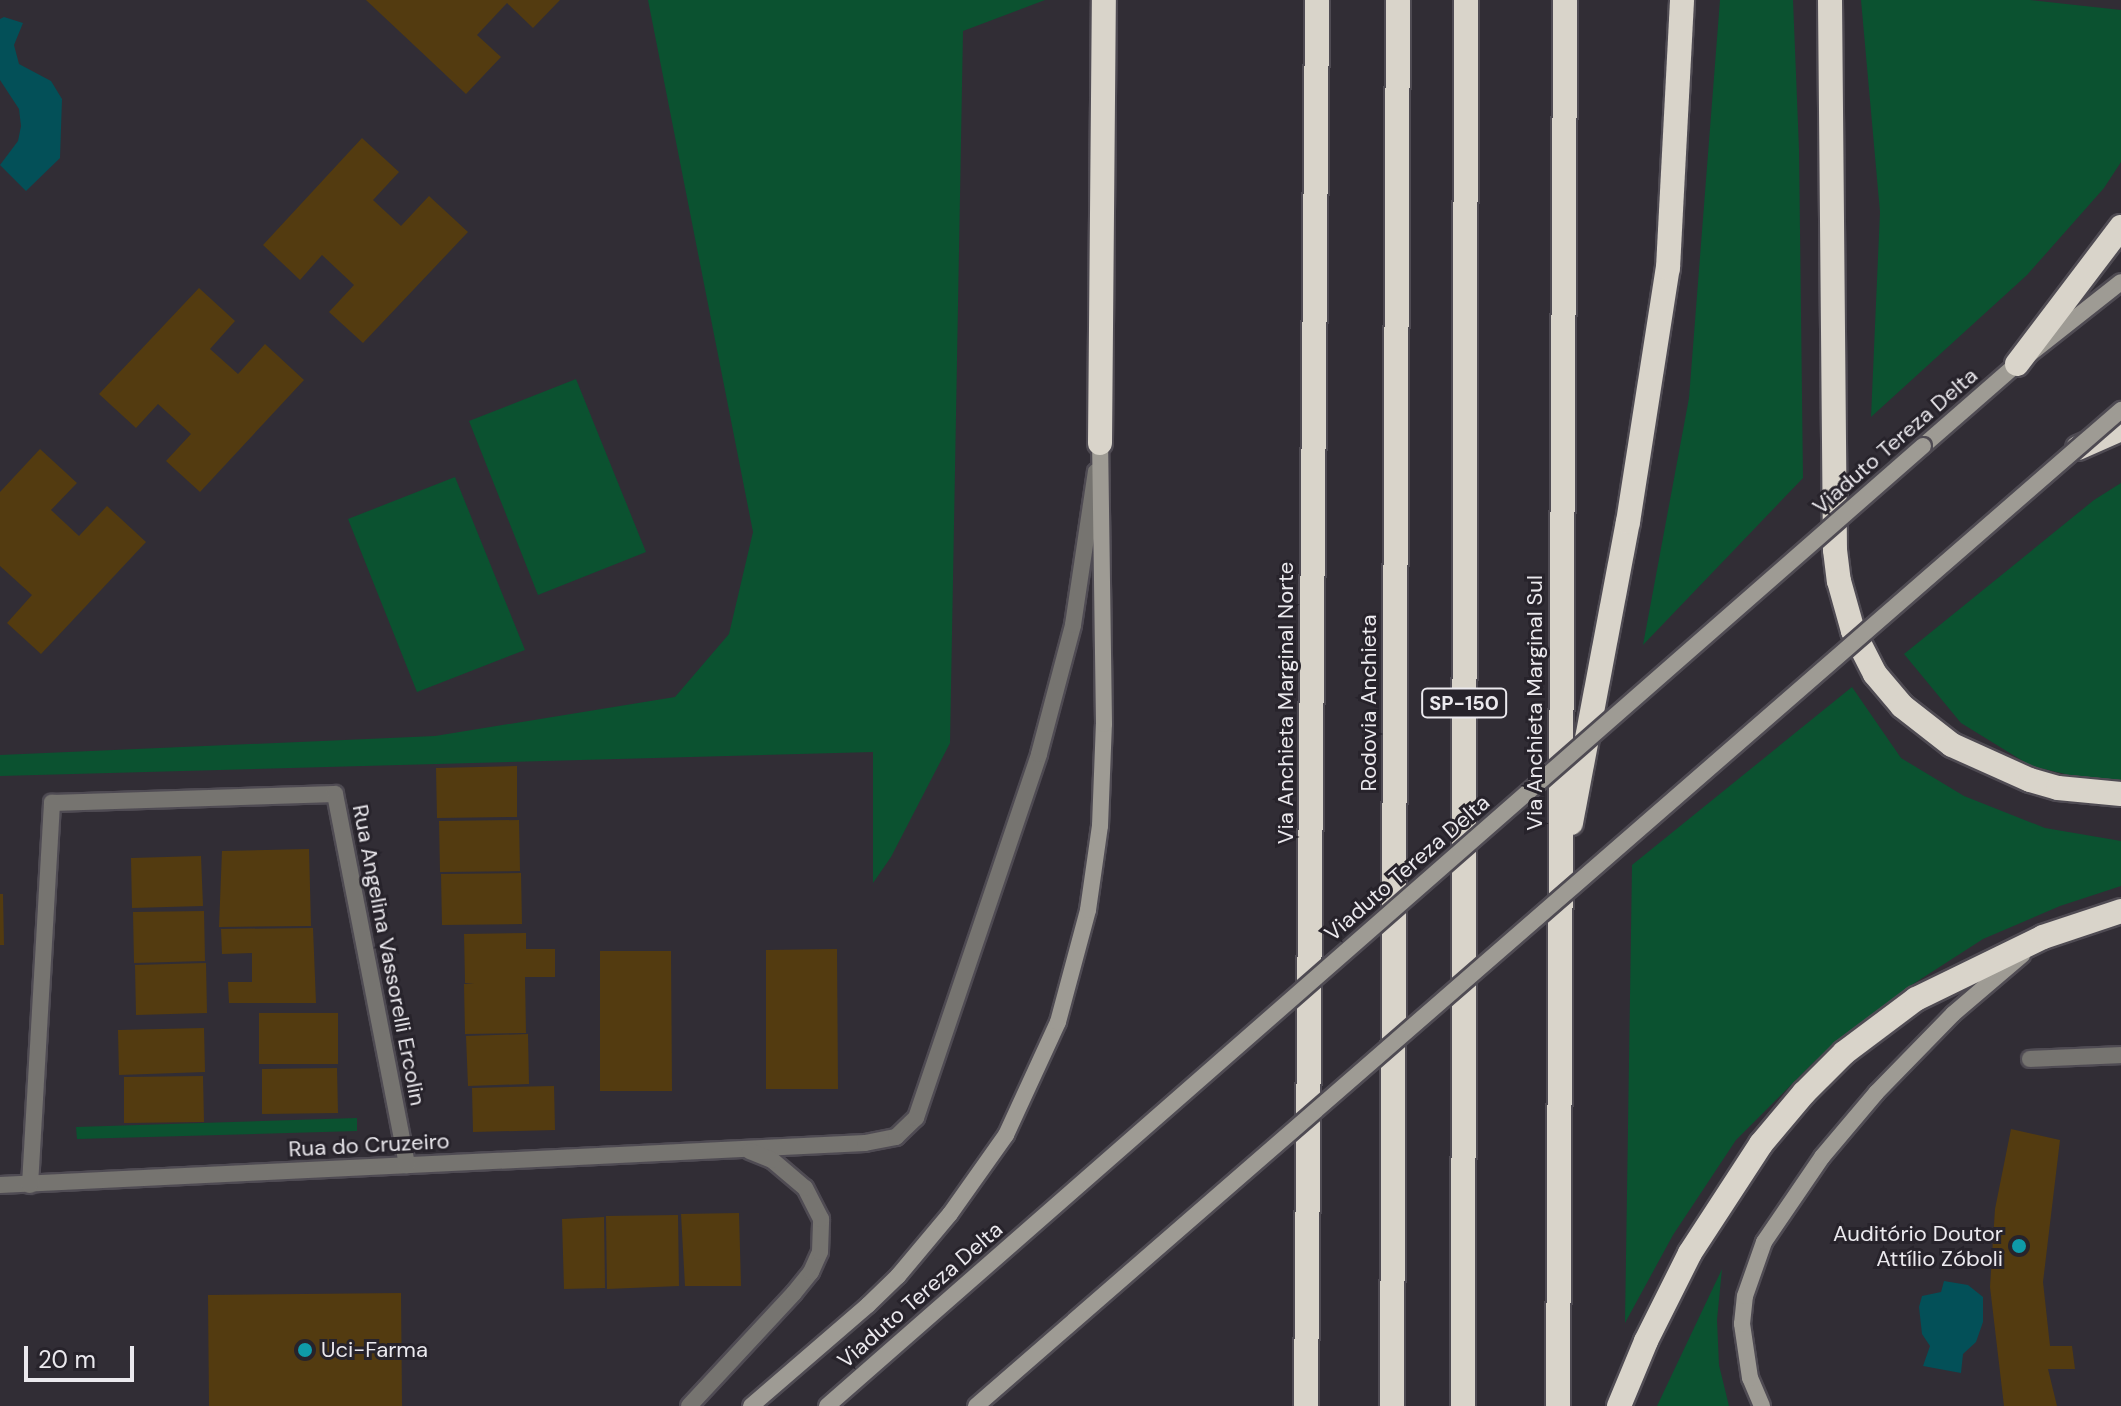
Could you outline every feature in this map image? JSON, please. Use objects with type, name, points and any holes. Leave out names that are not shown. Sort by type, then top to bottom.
[{"type":"highway","points":[[1100,443],[1104,0]]},
{"type":"highway","name":"Via Anchieta Marginal Norte","points":[[1306,1406],[1317,0]]},
{"type":"highway","name":"Rodovia Anchieta","points":[[1392,1406],[1398,0]]},
{"type":"highway","name":"SP-150","points":[[1463,1406],[1466,0]]},
{"type":"highway","name":"Via Anchieta Marginal Sul","points":[[1558,1406],[1565,0]]},
{"type":"highway","points":[[1560,885],[1628,522],[1668,268],[1682,0]]},
{"type":"highway","points":[[1830,0],[1835,550],[1839,581],[1853,631],[1875,674],[1902,706],[1952,745],[2030,780],[2058,788],[2121,794]]},
{"type":"highway","points":[[2017,364],[2121,227]]},
{"type":"highway","points":[[2078,448],[2121,429]]},
{"type":"highway","points":[[1619,1406],[1646,1341],[1690,1253],[1761,1144],[1804,1093],[1844,1053],[1916,999],[2043,937],[2121,911]]},
{"type":"main road","name":"Viaduto Tereza Delta","points":[[827,1406],[2017,364],[2121,282]]},
{"type":"main road","points":[[976,1406],[2121,410]]},
{"type":"main road","points":[[751,1406],[868,1305],[950,1214],[1006,1135],[1058,1022],[1088,910],[1100,826],[1104,724],[1100,443]]},
{"type":"main road","points":[[1762,1406],[1750,1378],[1742,1324],[1751,1274],[1781,1211],[1822,1157],[1910,1057],[2043,937]]},
{"type":"street","name":"Rua do Cruzeiro","points":[[0,1185],[883,1142],[907,1129],[916,1118],[1050,715],[1073,625],[1100,443]]},
{"type":"street","name":"Rua Angelina Vassorelli Ercolin","points":[[30,1185],[52,803],[335,794],[407,1165]]},
{"type":"street","points":[[2030,1059],[2121,1055]]},
{"type":"street","points":[[689,1406],[794,1293],[811,1272],[820,1252],[821,1219],[805,1188],[772,1160],[741,1148]]},
{"type":"green space","points":[[648,0],[1045,0],[963,31],[950,743],[891,857],[873,883],[873,752],[0,776],[0,755],[435,736],[675,697],[729,634],[753,532]]},
{"type":"green space","points":[[1720,0],[1793,0],[1799,149],[1803,478],[1643,645],[1689,398]]},
{"type":"green space","points":[[1861,0],[2030,0],[2121,10],[2121,162],[2104,188],[2027,275],[1871,417],[1880,212]]},
{"type":"green space","points":[[576,379],[646,552],[538,595],[469,421]]},
{"type":"green space","points":[[455,477],[525,650],[417,692],[348,519]]},
{"type":"green space","points":[[2121,483],[2121,783],[2095,781],[2031,766],[1961,723],[1904,654],[2094,500]]},
{"type":"green space","points":[[1852,687],[1901,758],[1964,796],[2045,828],[2121,841],[2121,886],[2060,906],[1983,939],[1910,986],[1816,1060],[1736,1140],[1673,1235],[1625,1323],[1632,865]]},
{"type":"green space","points":[[357,1118],[357,1131],[77,1139],[76,1127]]},
{"type":"green space","points":[[1722,1269],[1717,1320],[1719,1365],[1729,1406],[1657,1406]]},
{"type":"water","points":[[4,17],[23,23],[14,45],[19,64],[51,81],[62,99],[60,158],[26,191],[0,165],[18,141],[21,126],[19,109],[0,80],[0,19]]},
{"type":"water","points":[[1944,1281],[1968,1285],[1983,1297],[1983,1322],[1976,1342],[1963,1354],[1961,1373],[1923,1366],[1930,1346],[1922,1334],[1919,1307],[1922,1296],[1941,1292]]},
{"type":"building","points":[[366,0],[560,0],[533,28],[507,3],[477,35],[501,57],[466,94]]},
{"type":"building","points":[[362,138],[399,172],[373,200],[401,226],[429,196],[468,232],[363,343],[329,312],[354,285],[322,255],[300,280],[263,245]]},
{"type":"building","points":[[199,288],[235,321],[210,349],[238,374],[265,344],[304,380],[200,492],[166,461],[191,434],[158,404],[136,428],[99,394]]},
{"type":"building","points":[[40,449],[77,483],[51,510],[79,536],[107,506],[146,542],[41,654],[7,623],[32,595],[0,566],[0,492]]},
{"type":"building","points":[[517,766],[517,817],[437,818],[436,768]]},
{"type":"building","points":[[519,820],[520,871],[440,872],[439,821]]},
{"type":"building","points":[[309,849],[311,926],[219,927],[222,851]]},
{"type":"building","points":[[201,856],[203,906],[132,908],[131,858]]},
{"type":"building","points":[[521,873],[522,924],[442,925],[441,874]]},
{"type":"building","points":[[0,894],[3,894],[4,945],[0,945]]},
{"type":"building","points":[[204,911],[205,961],[134,963],[133,912]]},
{"type":"building","points":[[313,928],[316,1003],[229,1003],[228,982],[252,982],[252,953],[222,954],[221,929]]},
{"type":"building","points":[[526,933],[526,949],[555,949],[555,977],[525,977],[526,1033],[465,1034],[464,984],[474,984],[465,983],[464,934]]},
{"type":"building","points":[[837,949],[838,1089],[766,1089],[766,950]]},
{"type":"building","points":[[600,951],[671,951],[672,1091],[600,1091]]},
{"type":"building","points":[[206,963],[207,1013],[136,1015],[135,965]]},
{"type":"building","points":[[259,1013],[338,1013],[338,1064],[259,1064]]},
{"type":"building","points":[[204,1028],[205,1072],[119,1075],[118,1030]]},
{"type":"building","points":[[528,1034],[529,1084],[468,1086],[466,1036]]},
{"type":"building","points":[[337,1068],[338,1113],[262,1114],[262,1069]]},
{"type":"building","points":[[203,1076],[204,1122],[124,1123],[124,1077]]},
{"type":"building","points":[[554,1086],[555,1130],[473,1132],[472,1088]]},
{"type":"building","name":"Auditório Doutor Attílio Zóboli","points":[[2011,1129],[2060,1140],[2043,1282],[2050,1346],[2072,1346],[2075,1369],[2048,1369],[2057,1406],[2004,1406],[1990,1287],[1995,1209]]},
{"type":"building","points":[[739,1213],[741,1286],[685,1286],[681,1214]]},
{"type":"building","points":[[678,1215],[679,1286],[607,1289],[606,1216]]},
{"type":"building","points":[[604,1217],[605,1288],[564,1289],[562,1219]]},
{"type":"building","name":"Uci-Farma","points":[[401,1293],[402,1406],[209,1406],[208,1295]]},
{"type":"place","name":"Auditório Doutor Attílio Zóboli","points":[[2019,1246]]},
{"type":"place","name":"Uci-Farma","points":[[305,1350]]}]
